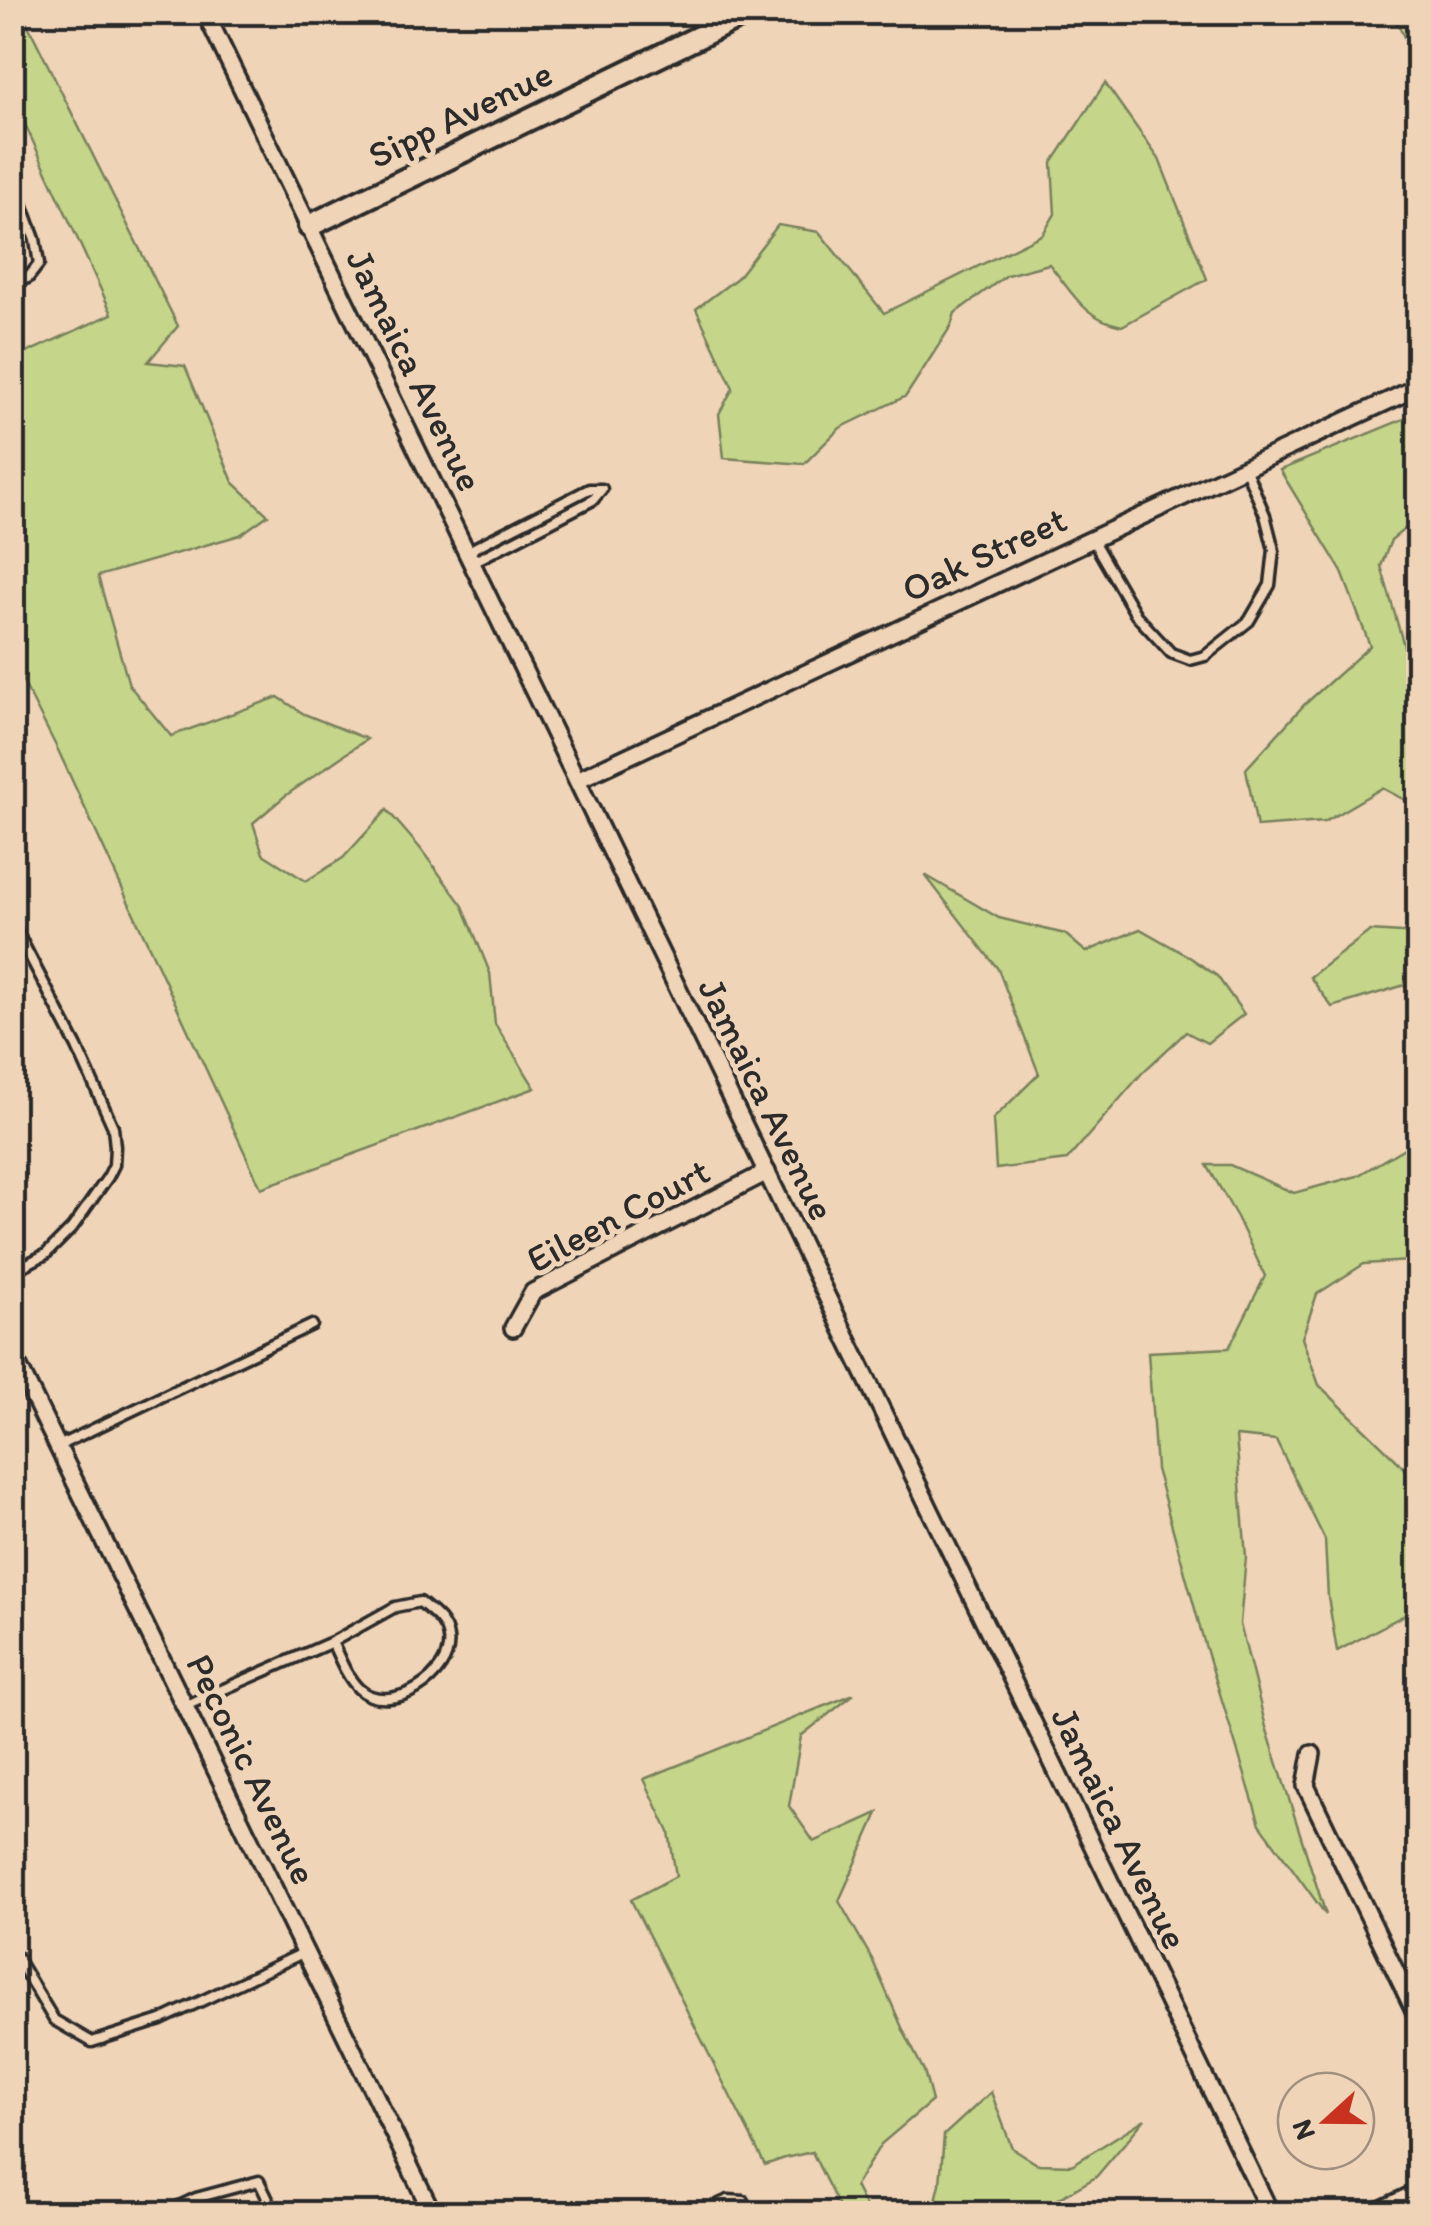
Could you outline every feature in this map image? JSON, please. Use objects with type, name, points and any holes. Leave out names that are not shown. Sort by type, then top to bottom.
[{"type":"street","name":"Jamaica Avenue","points":[[206,12],[1271,2214]]},
{"type":"street","name":"Sipp Avenue","points":[[308,226],[750,12]]},
{"type":"street","name":"Oak Street","points":[[577,780],[1418,387]]},
{"type":"street","name":"Eileen Court","points":[[513,1328],[533,1292],[767,1172]]},
{"type":"street","name":"Peconic Avenue","points":[[12,1352],[433,2214]]},
{"type":"street","points":[[1312,1754],[1306,1786],[1418,2018]]},
{"type":"street","points":[[1372,2214],[1418,2192]]},
{"type":"lane","points":[[12,176],[35,239],[39,264],[28,278],[12,283]]},
{"type":"lane","points":[[1092,540],[1136,615],[1160,640],[1172,652],[1190,660],[1205,656],[1249,620],[1270,586],[1274,550],[1265,514],[1245,468]]},
{"type":"lane","points":[[589,489],[602,489],[576,510],[479,558],[469,557],[474,548],[589,489]]},
{"type":"lane","points":[[12,922],[77,1047],[113,1126],[115,1147],[114,1165],[108,1177],[72,1228],[46,1254],[12,1272]]},
{"type":"lane","points":[[58,1446],[312,1325]]},
{"type":"lane","points":[[185,1706],[332,1642],[395,1607],[420,1602],[439,1618],[448,1638],[444,1662],[416,1691],[384,1699],[360,1691],[332,1642]]},
{"type":"lane","points":[[15,1954],[54,2020],[92,2042],[161,2020],[305,1952]]},
{"type":"lane","points":[[12,1977],[15,1954]]},
{"type":"lane","points":[[162,2214],[196,2198],[260,2182],[275,2214]]},
{"type":"lane","points":[[697,2214],[728,2200],[744,2201],[750,2214]]},
{"type":"green space","points":[[13,13],[22,13],[178,326],[148,362],[185,366],[233,482],[268,515],[240,535],[98,576],[129,685],[171,736],[278,697],[304,714],[367,739],[253,823],[263,854],[306,881],[343,858],[387,810],[463,906],[490,973],[495,1024],[535,1088],[261,1188],[58,750],[13,662],[13,359],[112,314],[13,98]]},
{"type":"green space","points":[[1393,13],[1418,13],[1418,68]]},
{"type":"green space","points":[[1105,83],[1159,159],[1207,279],[1122,326],[1088,311],[1049,264],[1007,275],[955,313],[951,326],[906,396],[840,428],[804,464],[724,458],[719,414],[733,388],[696,309],[737,278],[778,225],[819,232],[884,313],[1043,234],[1055,214],[1052,163]]},
{"type":"green space","points":[[1418,413],[1418,518],[1391,540],[1381,566],[1418,695],[1418,807],[1382,788],[1324,822],[1257,827],[1246,769],[1304,705],[1370,646],[1342,572],[1280,470]]},
{"type":"green space","points":[[925,875],[999,918],[1065,934],[1086,952],[1140,929],[1217,976],[1244,1014],[1207,1043],[1186,1032],[1143,1072],[1067,1160],[996,1169],[993,1119],[1039,1074],[998,969]]},
{"type":"green space","points":[[1370,931],[1418,934],[1418,981],[1332,1007],[1310,977]]},
{"type":"green space","points":[[1418,1140],[1418,1257],[1364,1264],[1317,1294],[1302,1338],[1319,1385],[1418,1481],[1418,1622],[1412,1611],[1337,1651],[1328,1597],[1325,1540],[1276,1440],[1236,1436],[1246,1557],[1240,1624],[1266,1727],[1326,1915],[1260,1824],[1156,1469],[1148,1352],[1229,1348],[1265,1276],[1207,1165],[1230,1165],[1294,1193],[1357,1176]]},
{"type":"green space","points":[[854,1694],[801,1736],[789,1806],[814,1842],[878,1813],[839,1901],[872,1959],[924,2071],[932,2101],[881,2144],[855,2186],[869,2214],[842,2213],[812,2152],[765,2165],[631,1900],[676,1876],[669,1832],[644,1779]]},
{"type":"green space","points":[[991,2092],[1012,2148],[1037,2164],[1072,2165],[1145,2119],[1096,2177],[1033,2213],[933,2213],[944,2135]]}]
